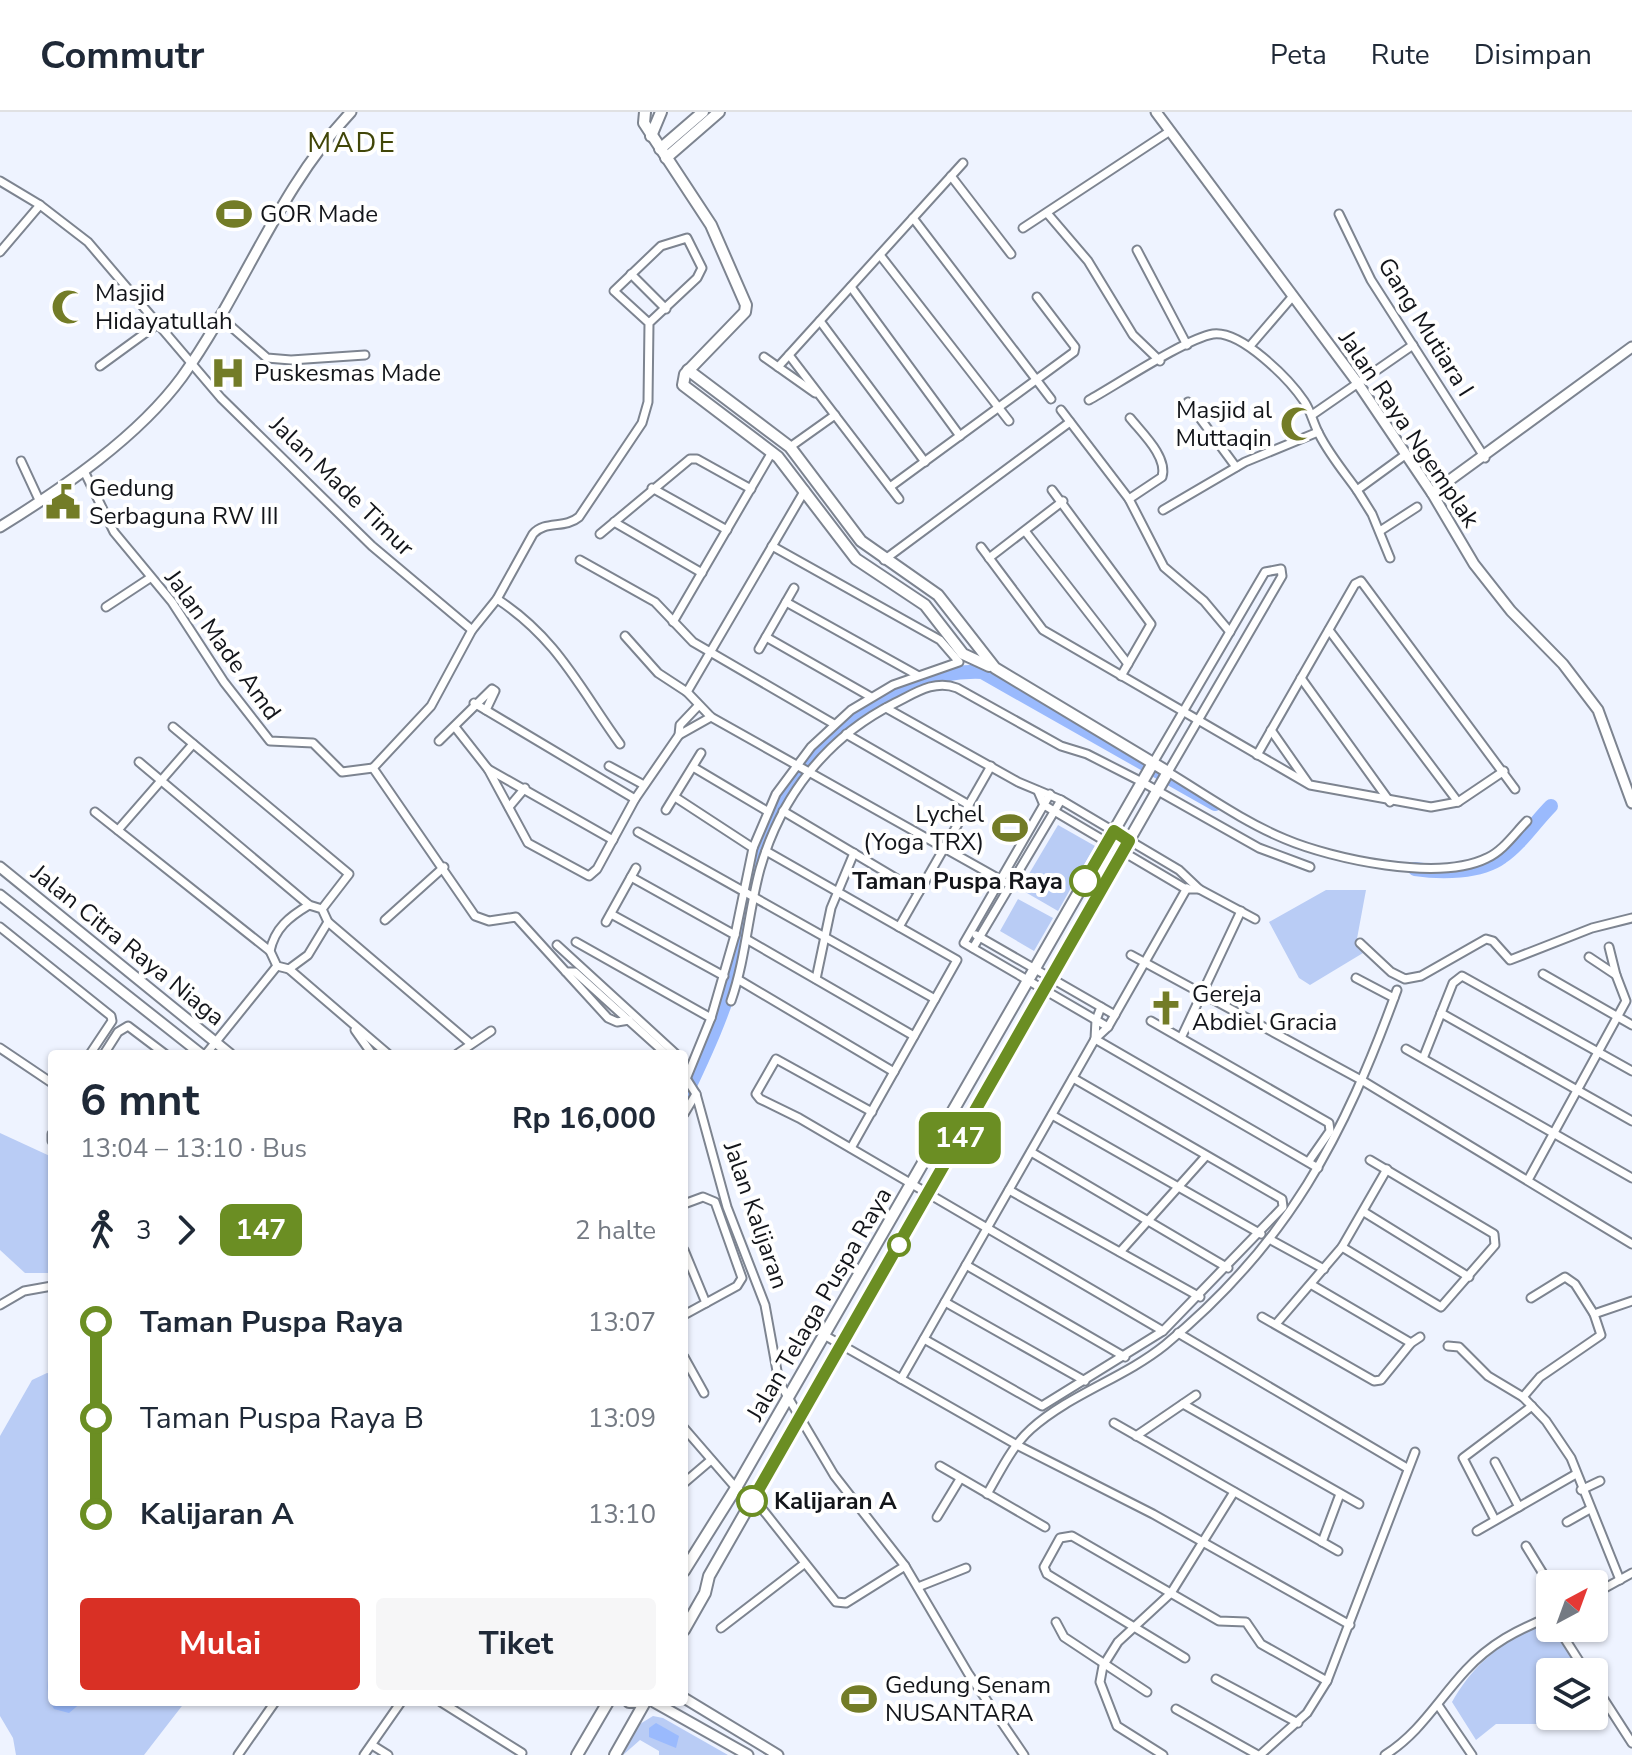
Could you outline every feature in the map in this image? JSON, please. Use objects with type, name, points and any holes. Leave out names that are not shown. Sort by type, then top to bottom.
[{"type":"main road","points":[[651,136],[661,112]]},
{"type":"main road","points":[[663,154],[703,112]]},
{"type":"main road","points":[[663,154],[719,112]]},
{"type":"main road","points":[[644,118],[651,136],[711,225],[746,305],[745,312],[688,370],[682,381],[687,389],[772,452],[806,490],[856,559],[925,605],[961,662],[995,668]]},
{"type":"main road","points":[[688,370],[790,447],[861,541],[938,595],[977,649],[995,668],[1167,774]]},
{"type":"main road","points":[[961,662],[977,649]]},
{"type":"main road","name":"Jalan Telaga Puspa Raya","points":[[688,1566],[1152,765]]},
{"type":"main road","name":"Jalan Telaga Puspa Raya","points":[[688,1623],[705,1593],[709,1576],[1167,774]]},
{"type":"main road","points":[[688,1568],[709,1576]]},
{"type":"main road","points":[[577,1755],[606,1706]]},
{"type":"main road","points":[[615,1755],[643,1706]]},
{"type":"street","points":[[0,527],[84,471],[146,415],[191,363],[306,165],[351,112]]},
{"type":"street","name":"Jalan Raya Ngemplak","points":[[1156,112],[1357,382],[1487,582],[1563,664],[1598,710],[1632,803]]},
{"type":"street","points":[[1023,228],[1170,131]]},
{"type":"street","points":[[778,367],[963,163]]},
{"type":"street","points":[[951,176],[1011,254]]},
{"type":"street","name":"Jalan Made Timur","points":[[0,181],[40,205],[88,242],[221,398],[372,546],[472,630]]},
{"type":"street","points":[[0,252],[40,205]]},
{"type":"street","points":[[1047,213],[1088,261],[1133,335],[1160,361]]},
{"type":"street","name":"Gang Mutiara I","points":[[1339,214],[1371,280],[1485,458]]},
{"type":"street","points":[[913,218],[1051,399]]},
{"type":"street","points":[[629,1020],[617,1022],[608,1018],[516,917],[489,921],[475,916],[373,768],[431,706],[472,630],[497,599],[537,529],[569,525],[579,517],[636,436],[648,402],[649,323],[666,309],[702,268],[690,240],[683,237],[661,246],[614,293],[649,323]]},
{"type":"street","points":[[1137,250],[1187,345]]},
{"type":"street","points":[[880,255],[1009,421]]},
{"type":"street","points":[[631,274],[666,309]]},
{"type":"street","points":[[851,287],[960,436]]},
{"type":"street","points":[[1250,346],[1293,296]]},
{"type":"street","points":[[890,487],[1074,352],[1075,347],[1037,297]]},
{"type":"street","points":[[219,316],[267,358],[291,360],[365,355]]},
{"type":"street","points":[[820,321],[925,462]]},
{"type":"street","points":[[100,366],[159,323]]},
{"type":"street","points":[[1089,400],[1187,345],[1217,334],[1250,346],[1295,389],[1312,415],[1318,432],[1357,490],[1380,531],[1390,558]]},
{"type":"street","points":[[1312,415],[1413,345]]},
{"type":"street","points":[[1432,493],[1485,458],[1632,347]]},
{"type":"street","points":[[789,355],[899,499]]},
{"type":"street","points":[[764,357],[821,397]]},
{"type":"street","points":[[1188,402],[1236,467]]},
{"type":"street","points":[[1061,410],[1129,499],[1164,567],[1204,601],[1230,632]]},
{"type":"street","points":[[790,447],[835,415]]},
{"type":"street","points":[[1129,499],[1162,477],[1164,471],[1163,462],[1130,418]]},
{"type":"street","points":[[884,560],[1070,422]]},
{"type":"street","points":[[1163,510],[1236,467],[1318,432]]},
{"type":"street","points":[[673,622],[772,452]]},
{"type":"street","points":[[1357,490],[1405,455]]},
{"type":"street","points":[[600,534],[690,459],[697,459],[751,489]]},
{"type":"street","points":[[21,461],[40,502]]},
{"type":"street","name":"Jalan Made Amd","points":[[84,471],[114,532],[179,612],[224,682],[270,741],[313,743],[342,772],[373,768]]},
{"type":"street","points":[[652,488],[727,530]]},
{"type":"street","points":[[687,692],[806,490]]},
{"type":"street","points":[[1052,490],[1151,624],[1121,676]]},
{"type":"street","points":[[989,558],[1063,501]]},
{"type":"street","points":[[1380,531],[1417,507]]},
{"type":"street","points":[[614,522],[702,573]]},
{"type":"street","points":[[1025,531],[1128,664]]},
{"type":"street","points":[[731,1001],[748,940],[753,848],[767,811],[804,768],[834,724],[871,697],[917,675],[961,662],[940,640],[772,546]]},
{"type":"street","points":[[981,547],[1043,630],[1310,785],[1390,802],[1431,807],[1458,802],[1504,771]]},
{"type":"street","points":[[580,560],[655,602],[693,642],[710,653],[834,724]]},
{"type":"street","points":[[1152,765],[1265,572],[1283,570],[1200,722],[1167,774],[1283,839],[1316,850],[1388,864],[1441,867],[1482,860],[1496,853],[1527,821]]},
{"type":"street","points":[[106,607],[150,578]]},
{"type":"street","points":[[1257,755],[1355,584],[1363,583],[1515,789]]},
{"type":"street","points":[[759,649],[794,588]]},
{"type":"street","points":[[497,599],[525,617],[548,639],[620,744]]},
{"type":"street","points":[[786,602],[917,675]]},
{"type":"street","points":[[1329,630],[1458,802]]},
{"type":"street","points":[[625,636],[658,673],[687,692],[711,717],[1010,885]]},
{"type":"street","points":[[766,637],[871,697]]},
{"type":"street","points":[[1301,678],[1390,802]]},
{"type":"street","points":[[688,1079],[711,1018],[749,894],[804,768],[846,734],[886,708],[942,683],[957,688],[1061,746],[1087,754],[1143,781],[1259,848],[1310,867]]},
{"type":"street","points":[[439,741],[474,703],[493,690],[486,710]]},
{"type":"street","points":[[474,703],[635,799]]},
{"type":"street","points":[[679,735],[680,725],[698,706]]},
{"type":"street","points":[[886,708],[1038,791],[1061,800],[1179,870],[1199,889],[1255,919]]},
{"type":"street","points":[[455,727],[488,769],[528,843],[584,876],[594,873],[635,799],[679,735],[711,717]]},
{"type":"street","points":[[173,727],[349,874],[322,909]]},
{"type":"street","points":[[1271,730],[1310,785]]},
{"type":"street","points":[[846,734],[969,805]]},
{"type":"street","points":[[118,830],[193,744]]},
{"type":"street","points":[[666,810],[701,753]]},
{"type":"street","points":[[139,762],[309,905],[322,909],[328,922],[471,1044]]},
{"type":"street","points":[[609,766],[644,785]]},
{"type":"street","points":[[899,927],[991,766]]},
{"type":"street","points":[[693,767],[767,811]]},
{"type":"street","points":[[488,769],[613,840]]},
{"type":"street","points":[[509,807],[525,788]]},
{"type":"street","points":[[1038,791],[1044,805],[1172,882],[1186,889],[1199,889]]},
{"type":"street","points":[[1050,794],[964,943],[1108,1027]]},
{"type":"street","points":[[675,797],[753,848]]},
{"type":"street","points":[[973,948],[1061,800]]},
{"type":"street","points":[[783,811],[919,892]]},
{"type":"street","points":[[95,812],[270,951],[277,966]]},
{"type":"street","points":[[638,832],[935,999]]},
{"type":"street","points":[[766,851],[957,960],[851,1148]]},
{"type":"street","points":[[816,979],[837,892],[854,853]]},
{"type":"street","name":"Jalan Citra Raya Niaga","points":[[0,867],[226,1050]]},
{"type":"street","points":[[385,920],[444,867]]},
{"type":"street","points":[[606,922],[636,868]]},
{"type":"street","points":[[1172,882],[1179,870]]},
{"type":"street","points":[[631,877],[735,935]]},
{"type":"street","points":[[901,1379],[1095,1039],[1108,1027],[1192,880]]},
{"type":"street","name":"Jalan Citra Raya Niaga","points":[[0,895],[199,1050]]},
{"type":"street","points":[[270,951],[282,924],[309,905]]},
{"type":"street","points":[[1181,1038],[1241,911]]},
{"type":"street","points":[[611,914],[724,976]]},
{"type":"street","points":[[1360,943],[1397,976],[1417,978],[1486,939],[1493,941],[1510,960],[1592,928],[1632,918]]},
{"type":"street","points":[[289,969],[308,955],[328,922]]},
{"type":"street","points":[[0,927],[111,1016],[112,1021],[93,1050]]},
{"type":"street","points":[[971,932],[1115,1015]]},
{"type":"street","points":[[748,940],[914,1036]]},
{"type":"street","points":[[576,942],[711,1018]]},
{"type":"street","points":[[557,945],[672,1050]]},
{"type":"street","points":[[1528,1180],[1619,1018],[1626,995],[1616,975],[1609,947]]},
{"type":"street","points":[[1131,955],[1363,1081],[1632,1244]]},
{"type":"street","points":[[1589,957],[1616,975]]},
{"type":"street","points":[[208,1050],[277,966]]},
{"type":"street","points":[[277,966],[289,969],[383,1050]]},
{"type":"street","points":[[566,972],[575,972],[662,1050]]},
{"type":"street","points":[[1543,974],[1632,1025]]},
{"type":"street","points":[[1424,1056],[1453,983],[1458,978],[1467,977],[1632,1071]]},
{"type":"street","points":[[1356,978],[1394,998]]},
{"type":"street","points":[[739,980],[894,1072]]},
{"type":"street","points":[[987,1494],[1017,1445],[1051,1414],[1135,1365],[1178,1333],[1271,1240],[1311,1182],[1363,1081],[1397,990]]},
{"type":"street","points":[[1095,1039],[1096,1020],[1101,1007]]},
{"type":"street","points":[[1441,1013],[1632,1121]]},
{"type":"street","points":[[344,1016],[369,1050]]},
{"type":"street","points":[[1151,1021],[1329,1123],[1330,1131],[1309,1161]]},
{"type":"street","points":[[107,1050],[118,1032],[128,1026],[160,1050]]},
{"type":"street","points":[[463,1050],[491,1031]]},
{"type":"street","points":[[1095,1039],[1318,1168]]},
{"type":"street","points":[[0,1048],[48,1080]]},
{"type":"street","points":[[1406,1049],[1424,1056],[1554,1130],[1632,1178]]},
{"type":"street","points":[[872,1112],[775,1059],[757,1097],[851,1148],[1163,1331]]},
{"type":"street","points":[[924,1339],[1042,1406],[1163,1331],[1261,1234],[1283,1207],[1282,1199],[1073,1078]]},
{"type":"street","name":"Jalan Kalijaran","points":[[688,1079],[727,1207],[765,1305],[777,1374],[788,1398],[834,1475],[905,1566],[968,1673],[1024,1755]]},
{"type":"street","points":[[1052,1115],[1261,1234]]},
{"type":"street","points":[[1031,1152],[1228,1268]]},
{"type":"street","points":[[1120,1252],[1181,1188],[1206,1156]]},
{"type":"street","points":[[1342,1247],[1436,1307],[1447,1302],[1495,1245],[1494,1234],[1370,1160]]},
{"type":"street","points":[[1276,1324],[1342,1247],[1387,1169]]},
{"type":"street","points":[[1009,1190],[1200,1297]]},
{"type":"street","points":[[688,1203],[703,1197],[715,1202],[742,1278],[737,1286],[688,1313]]},
{"type":"street","points":[[1364,1212],[1469,1277]]},
{"type":"street","points":[[1271,1240],[1324,1269]]},
{"type":"street","points":[[688,1261],[706,1303]]},
{"type":"street","points":[[966,1265],[1125,1357]]},
{"type":"street","points":[[1523,1397],[1540,1377],[1602,1334],[1594,1314],[1575,1284],[1565,1277],[1531,1298]]},
{"type":"street","points":[[1312,1285],[1411,1343]]},
{"type":"street","points":[[0,1305],[24,1291],[48,1287]]},
{"type":"street","points":[[1594,1314],[1632,1301]]},
{"type":"street","points":[[945,1302],[1085,1381]]},
{"type":"street","points":[[1262,1317],[1376,1382],[1420,1337]]},
{"type":"street","points":[[1178,1333],[1407,1468]]},
{"type":"street","points":[[824,1335],[1017,1445],[1350,1625]]},
{"type":"street","points":[[1448,1346],[1459,1347],[1488,1376],[1523,1397],[1567,1451],[1620,1580]]},
{"type":"street","points":[[688,1364],[704,1393]]},
{"type":"street","points":[[1136,1436],[1196,1395]]},
{"type":"street","points":[[1183,1404],[1359,1504]]},
{"type":"street","points":[[1495,1520],[1463,1458],[1532,1406]]},
{"type":"street","points":[[1114,1423],[1338,1551]]},
{"type":"street","points":[[688,1433],[736,1488],[752,1501],[832,1599],[843,1604],[905,1566]]},
{"type":"street","points":[[1176,1709],[1259,1755],[1298,1723],[1327,1681],[1415,1452]]},
{"type":"street","points":[[688,1480],[711,1460]]},
{"type":"street","points":[[1495,1462],[1519,1507]]},
{"type":"street","points":[[940,1466],[1045,1527]]},
{"type":"street","points":[[1477,1531],[1576,1474]]},
{"type":"street","points":[[937,1517],[960,1479]]},
{"type":"street","points":[[1581,1490],[1600,1481]]},
{"type":"street","points":[[1163,1755],[1117,1726],[1100,1682],[1103,1666],[1118,1642],[1171,1593],[1234,1492]]},
{"type":"street","points":[[1322,1542],[1340,1494]]},
{"type":"street","points":[[1567,1522],[1590,1509]]},
{"type":"street","points":[[1185,1658],[1045,1572],[1045,1564],[1060,1538],[1072,1536],[1219,1621],[1246,1622],[1261,1644],[1327,1681]]},
{"type":"street","points":[[1526,1546],[1541,1570]]},
{"type":"street","points":[[721,1628],[804,1564]]},
{"type":"street","points":[[918,1587],[966,1568]]},
{"type":"street","points":[[1608,1586],[1632,1573]]},
{"type":"street","points":[[1056,1622],[1061,1635],[1103,1666],[1147,1692]]},
{"type":"street","points":[[1385,1755],[1412,1736],[1468,1668],[1502,1639],[1536,1623]]},
{"type":"street","points":[[1216,1679],[1298,1723]]},
{"type":"street","points":[[688,1700],[778,1755]]},
{"type":"street","points":[[1438,1705],[1472,1755]]},
{"type":"street","points":[[238,1755],[272,1706]]},
{"type":"street","points":[[364,1755],[398,1706]]},
{"type":"street","points":[[447,1706],[522,1753]]},
{"type":"street","points":[[661,1706],[748,1755]]},
{"type":"street","points":[[1608,1706],[1632,1743]]},
{"type":"street","points":[[372,1745],[388,1755]]},
{"type":"shaded area","points":[[1058,825],[1095,846],[1058,911],[1020,889]]},
{"type":"shaded area","points":[[1326,890],[1366,890],[1356,944],[1363,953],[1310,985],[1299,978],[1269,922]]},
{"type":"shaded area","points":[[1018,899],[1053,918],[1034,951],[1000,931]]},
{"type":"shaded area","points":[[0,1133],[48,1155],[48,1273],[25,1273],[0,1250]]},
{"type":"shaded area","points":[[48,1373],[48,1706],[182,1706],[144,1755],[16,1755],[13,1738],[0,1716],[0,1436],[32,1380]]},
{"type":"shaded area","points":[[1536,1627],[1536,1642],[1564,1642],[1574,1658],[1536,1658],[1536,1724],[1496,1724],[1476,1740],[1452,1702],[1482,1663]]},
{"type":"shaded area","points":[[53,1706],[77,1706],[69,1713]]},
{"type":"shaded area","points":[[653,1716],[663,1718],[728,1755],[659,1755],[659,1751],[640,1740],[623,1755],[640,1724]]},
{"type":"shaded area","points":[[656,1723],[679,1736],[676,1748],[649,1737],[649,1728]]},
{"type":"waterway","points":[[688,1089],[727,996],[738,961],[764,841],[778,808],[820,748],[848,722],[878,701],[912,684],[946,675],[982,672],[1215,804]]},
{"type":"waterway","points":[[1415,869],[1460,870],[1493,862],[1515,846],[1551,806]]},
{"type":"bus line","name":"147","points":[[752,1501],[1129,841],[1114,831],[1085,881]]},
{"type":"place","name":"GOR Made","points":[[234,214]]},
{"type":"place","name":"Masjid Hidayatullah","points":[[69,307]]},
{"type":"place","name":"Puskesmas Made","points":[[228,373]]},
{"type":"place","name":"Masjid al Muttaqin","points":[[1298,424]]},
{"type":"place","name":"Gedung Serbaguna RW III","points":[[63,502]]},
{"type":"place","name":"Lychel (Yoga TRX)","points":[[1010,828]]},
{"type":"place","name":"Taman Puspa Raya","points":[[1085,881]]},
{"type":"place","name":"Gereja Abdiel Gracia","points":[[1166,1008]]},
{"type":"place","name":"Kalijaran A","points":[[752,1501]]},
{"type":"place","name":"Gedung Senam NUSANTARA","points":[[859,1699]]},
{"type":"district","name":"MADE","points":[[352,142]]}]
